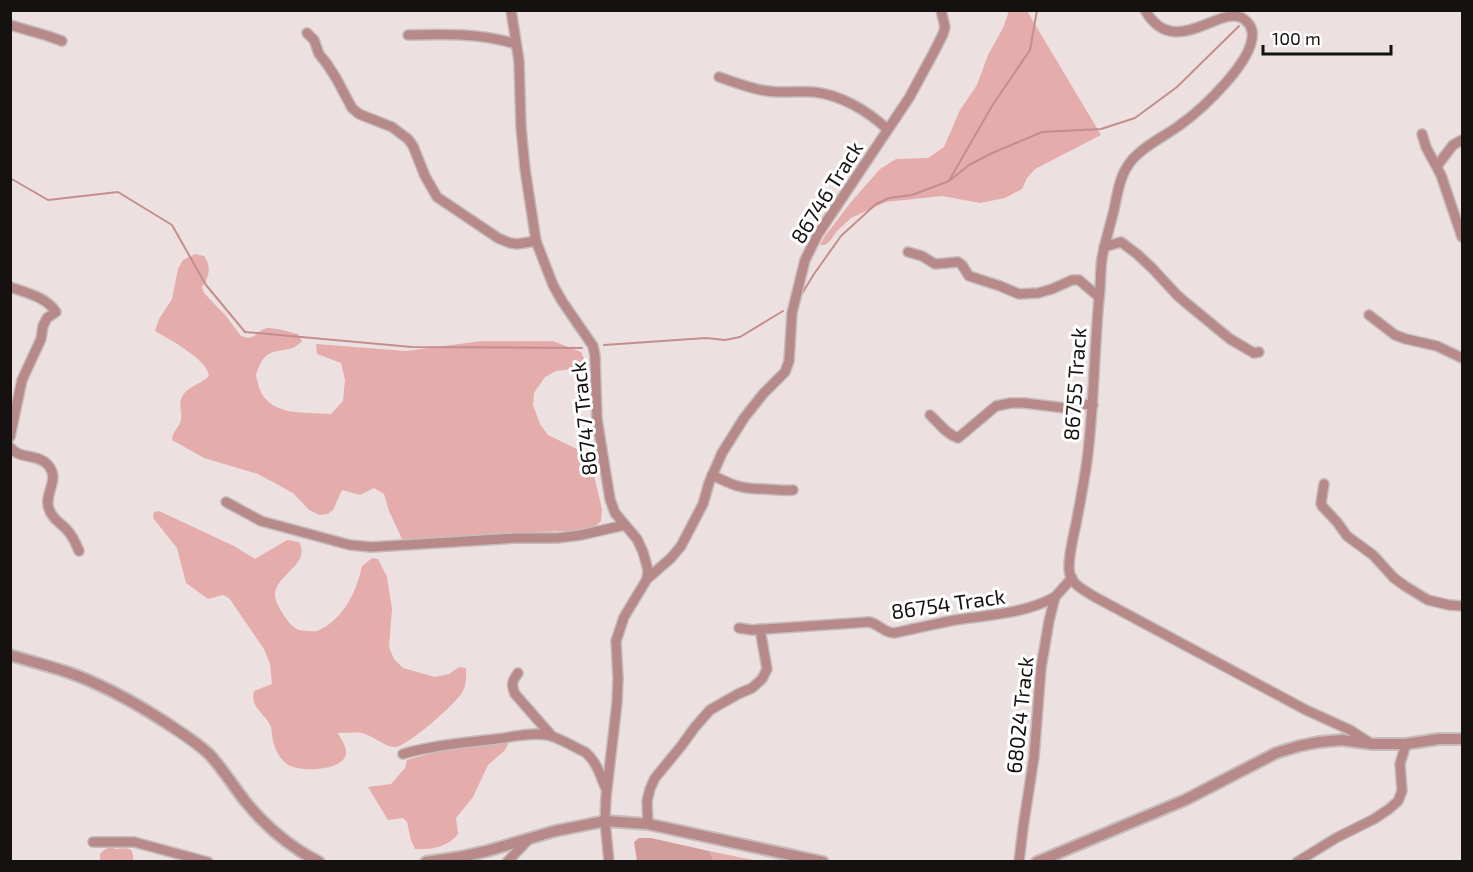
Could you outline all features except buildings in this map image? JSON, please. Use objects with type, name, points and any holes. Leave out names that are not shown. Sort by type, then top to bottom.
[{"type":"street","name":"86747 Track","points":[[511,10],[519,61],[522,147],[536,241],[553,285],[593,346],[597,419],[609,491],[615,513],[637,539],[643,552],[648,570],[647,579]]},
{"type":"street","name":"86746 Track","points":[[647,579],[681,546],[703,504],[722,453],[744,418],[785,372],[789,362],[792,313],[805,260],[818,234],[920,78],[943,34],[945,27],[941,10]]},
{"type":"street","name":"86755 Track","points":[[1072,578],[1069,570],[1071,548],[1087,460],[1093,405],[1101,260],[1121,180],[1126,167],[1134,158],[1183,123],[1218,92],[1240,66],[1253,34],[1247,21],[1241,16],[1225,16],[1199,28],[1185,31],[1159,27],[1150,20],[1145,10]]},
{"type":"street","points":[[10,25],[62,41]]},
{"type":"street","points":[[308,33],[336,78],[351,108],[358,114],[392,127],[408,139],[437,197],[488,233],[510,243],[536,241]]},
{"type":"street","points":[[408,35],[481,36],[498,38],[516,44]]},
{"type":"street","points":[[718,77],[759,90],[814,92],[826,95],[868,113],[887,129]]},
{"type":"street","points":[[1422,134],[1426,147],[1437,166],[1462,237]]},
{"type":"street","points":[[1437,166],[1453,145],[1462,140]]},
{"type":"street","points":[[1104,247],[1121,242],[1152,268],[1177,295],[1230,339],[1254,353],[1259,352]]},
{"type":"street","points":[[908,252],[922,256],[935,264],[958,262],[969,276],[1019,294],[1038,293],[1072,280],[1079,280],[1100,297]]},
{"type":"street","points":[[10,287],[44,300],[51,304],[56,312],[47,318],[41,339],[22,380],[10,437]]},
{"type":"street","points":[[1369,315],[1395,335],[1437,346],[1462,358]]},
{"type":"street","points":[[930,415],[945,431],[958,438],[996,406],[1003,404],[1024,403],[1065,408],[1081,404],[1093,405]]},
{"type":"street","points":[[10,447],[19,455],[41,460],[48,465],[53,474],[52,488],[47,499],[48,508],[72,536],[79,551]]},
{"type":"street","points":[[712,475],[739,488],[781,492],[793,490]]},
{"type":"street","points":[[1324,484],[1322,507],[1347,536],[1374,555],[1394,578],[1428,600],[1462,606]]},
{"type":"street","points":[[226,502],[261,521],[350,545],[372,547],[528,537],[557,538],[625,525]]},
{"type":"street","points":[[1055,597],[1072,578],[1076,585],[1095,597],[1306,710],[1350,730],[1372,744]]},
{"type":"street","points":[[609,861],[604,821],[617,703],[616,641],[624,617],[647,579]]},
{"type":"street","name":"86754 Track","points":[[739,628],[760,629],[869,622],[886,632],[894,633],[1025,609],[1055,597]]},
{"type":"street","name":"68024 Track","points":[[1019,861],[1034,757],[1041,668],[1055,597]]},
{"type":"street","points":[[648,824],[647,801],[655,778],[695,727],[710,710],[752,688],[762,679],[767,669],[760,629]]},
{"type":"street","points":[[10,655],[69,672],[103,687],[135,702],[195,741],[227,774],[243,799],[272,831],[319,861]]},
{"type":"street","points":[[518,674],[512,682],[515,694],[551,735],[590,756],[598,768],[607,791]]},
{"type":"street","points":[[403,754],[448,744],[529,735],[551,735]]},
{"type":"street","points":[[1037,861],[1185,800],[1276,753],[1299,746],[1342,740],[1372,744],[1406,744],[1439,739],[1462,739]]},
{"type":"street","points":[[1297,861],[1374,819],[1398,801],[1402,791],[1400,764],[1406,744]]},
{"type":"street","points":[[426,861],[469,855],[555,831],[604,821],[648,824],[823,861]]},
{"type":"street","points":[[507,861],[529,839]]},
{"type":"street","points":[[93,842],[134,842],[208,861]]},
{"type":"shaded area","points":[[1009,11],[1027,11],[1101,135],[1035,169],[1027,178],[1022,189],[1005,198],[980,203],[942,196],[886,202],[851,218],[830,241],[825,245],[820,245],[851,202],[880,169],[896,159],[928,158],[944,147],[960,110],[977,85],[988,55],[1003,28]]},
{"type":"shaded area","points":[[195,254],[204,256],[209,268],[208,276],[202,287],[204,293],[241,336],[250,337],[268,328],[298,334],[302,341],[293,348],[268,354],[256,375],[262,395],[269,402],[287,411],[331,414],[343,401],[345,380],[341,363],[317,354],[316,344],[406,351],[482,341],[553,341],[581,352],[585,361],[581,368],[556,371],[545,377],[534,393],[533,405],[540,424],[548,435],[581,451],[592,467],[602,509],[601,521],[595,527],[570,531],[499,533],[408,541],[402,539],[384,494],[374,488],[360,495],[342,490],[333,510],[328,514],[319,515],[309,510],[293,493],[258,474],[204,458],[172,440],[181,422],[180,402],[183,395],[209,376],[202,363],[195,357],[155,331],[159,319],[172,299],[178,269],[183,260]]},
{"type":"shaded area","points":[[159,511],[234,546],[255,559],[287,540],[299,542],[302,550],[297,564],[280,582],[275,597],[280,610],[290,623],[301,630],[317,631],[332,622],[345,608],[362,566],[372,558],[378,559],[387,577],[392,609],[389,647],[394,659],[403,668],[435,677],[449,674],[459,667],[466,668],[466,682],[463,691],[433,722],[396,747],[383,744],[362,733],[338,733],[345,746],[346,754],[337,764],[320,769],[301,769],[287,764],[276,751],[269,722],[256,706],[253,697],[254,691],[272,684],[270,664],[264,649],[229,598],[223,595],[208,599],[186,583],[177,548],[153,518],[154,512]]},
{"type":"shaded area","points":[[506,742],[508,744],[505,750],[488,765],[473,797],[456,818],[458,834],[439,847],[415,849],[407,822],[403,818],[388,820],[368,787],[391,784],[405,768],[407,760],[447,749]]},
{"type":"shaded area","points":[[639,838],[651,838],[709,851],[714,861],[637,861],[634,842]]},
{"type":"shaded area","points":[[112,846],[115,849],[131,850],[133,861],[100,861],[100,854]]},
{"type":"shaded area","points":[[709,851],[758,861],[714,861]]},
{"type":"waterway","points":[[950,179],[992,106],[1030,50],[1037,10]]},
{"type":"waterway","points":[[800,297],[841,236],[876,204],[889,198],[912,195],[949,181],[969,165],[1042,132],[1101,129],[1135,118],[1177,87],[1239,26]]},
{"type":"waterway","points":[[10,178],[48,200],[118,192],[172,225],[206,285],[245,332],[412,347],[582,348]]},
{"type":"waterway","points":[[604,345],[706,338],[725,340],[740,337],[783,311]]}]
